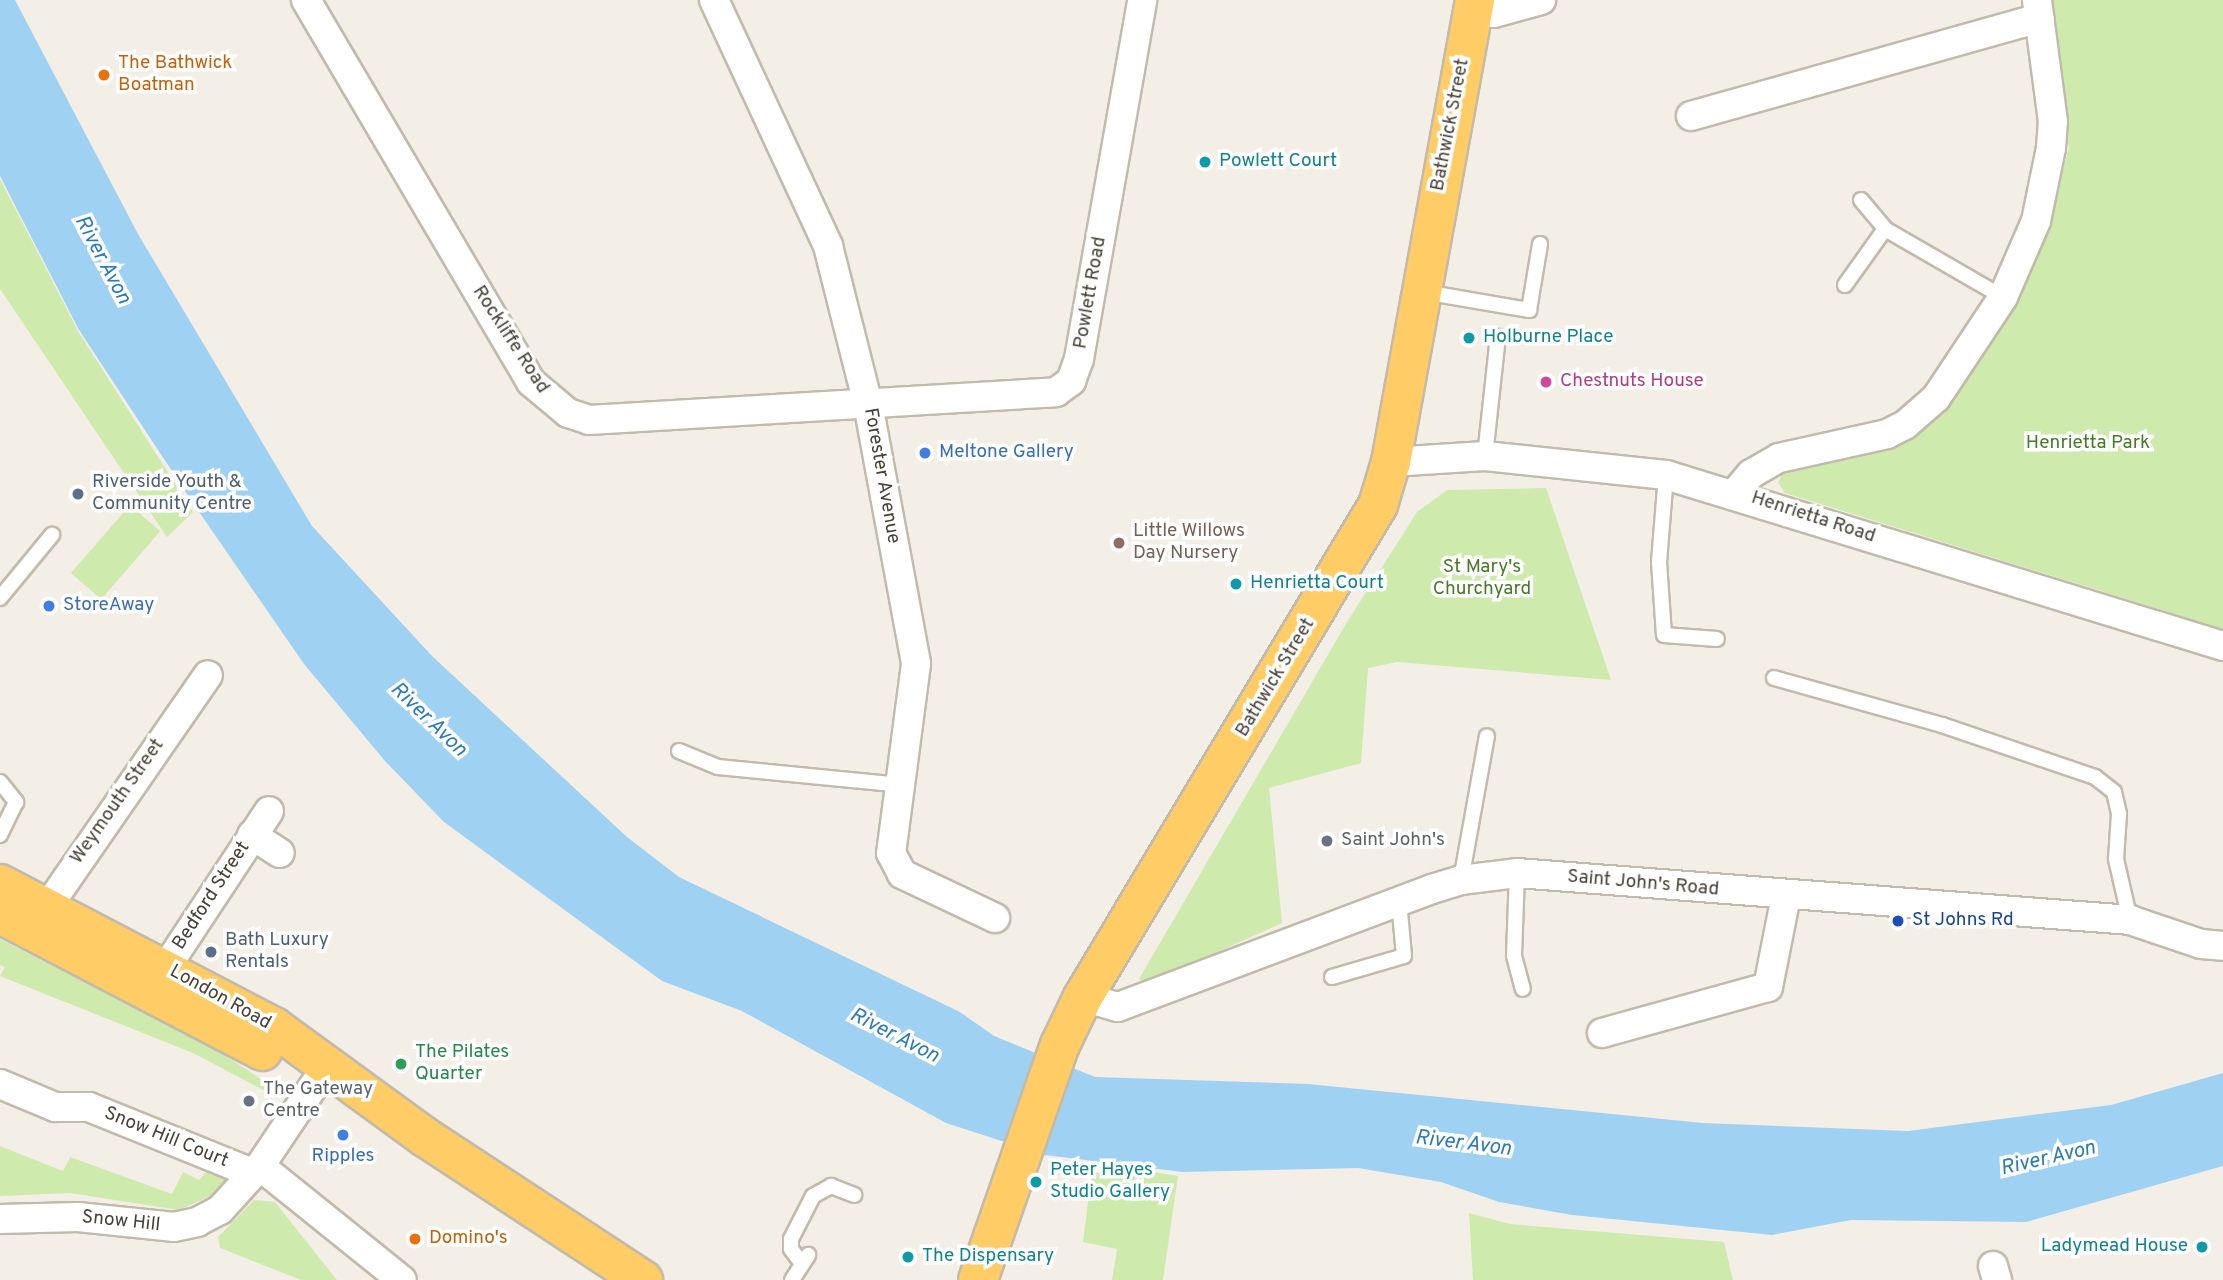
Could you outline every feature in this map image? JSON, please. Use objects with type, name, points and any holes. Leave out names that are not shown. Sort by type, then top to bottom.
[{"type":"highway","name":"Bathwick Street","points":[[990,1238],[1060,1045],[1083,997],[1378,505],[1391,462],[1420,291],[1475,4]]},
{"type":"highway","name":"London Road","points":[[0,884],[25,918],[157,980],[321,1074],[425,1137],[626,1276]]},
{"type":"highway","points":[[966,1280],[990,1238]]},
{"type":"highway","points":[[978,1280],[990,1238]]},
{"type":"street","name":"Rockliffe Road","points":[[306,0],[531,382],[547,400],[589,420],[868,404]]},
{"type":"street","name":"Forester Avenue","points":[[714,0],[828,246],[868,404],[916,664],[903,785],[891,853],[902,874],[995,918]]},
{"type":"street","name":"Powlett Road","points":[[868,404],[1035,395],[1056,392],[1071,380],[1080,359],[1142,0]]},
{"type":"street","points":[[1475,4],[1494,13],[1541,0]]},
{"type":"street","points":[[1691,116],[2038,9],[2053,122],[2051,148],[2036,221],[2003,297],[1936,398],[1905,425],[1886,434],[1779,458],[1751,474],[1735,493]]},
{"type":"street","name":"Henrietta Road","points":[[1391,462],[1485,456],[1667,475],[1735,493],[2223,646]]},
{"type":"street","name":"Weymouth Street","points":[[25,918],[208,676]]},
{"type":"street","name":"Bedford Street","points":[[157,980],[269,811]]},
{"type":"street","name":"Bedford Street","points":[[252,835],[280,853]]},
{"type":"street","name":"Saint John's Road","points":[[1083,997],[1118,1007],[1461,880],[1517,873],[1786,896],[2130,920],[2201,944],[2223,946]]},
{"type":"street","points":[[1602,1033],[1768,987],[1786,896]]},
{"type":"street","name":"Snow Hill","points":[[0,1219],[78,1217],[174,1227],[220,1210],[256,1170],[321,1074]]},
{"type":"street","name":"Snow Hill Court","points":[[0,1084],[55,1107],[89,1107],[256,1170]]},
{"type":"street","points":[[256,1170],[402,1280]]},
{"type":"lane","points":[[1861,200],[1885,229],[2003,297]]},
{"type":"lane","points":[[1845,285],[1885,229]]},
{"type":"lane","points":[[1420,291],[1529,310],[1540,244]]},
{"type":"lane","points":[[1485,456],[1498,337]]},
{"type":"lane","points":[[1667,475],[1659,562],[1664,635],[1717,639]]},
{"type":"lane","points":[[0,598],[52,535]]},
{"type":"lane","points":[[1774,678],[1942,725],[2095,777],[2114,792],[2119,814],[2116,859],[2130,920]]},
{"type":"lane","points":[[1461,880],[1487,736]]},
{"type":"lane","points":[[679,751],[718,767],[903,785]]},
{"type":"lane","points":[[0,782],[16,802],[0,835]]},
{"type":"lane","points":[[1517,873],[1514,956],[1523,989]]},
{"type":"lane","points":[[1332,977],[1404,956],[1399,901]]},
{"type":"lane","points":[[792,1280],[805,1259],[791,1250],[791,1239],[813,1196],[831,1186],[854,1195]]},
{"type":"green space","name":"Henrietta Park","points":[[2048,0],[2223,0],[2223,642],[2176,628],[2172,613],[1785,493],[1778,483],[1785,468],[1887,449],[1920,431],[1956,393],[2016,302],[2045,235],[2069,148]]},
{"type":"green space","points":[[0,179],[78,331],[193,512],[167,537],[0,289]]},
{"type":"green space","name":"St Mary's Churchyard","points":[[1546,488],[1611,680],[1397,662],[1368,668],[1361,763],[1269,788],[1282,923],[1146,984],[1139,979],[1347,622],[1417,512],[1447,490]]},
{"type":"green space","points":[[130,505],[160,531],[101,599],[71,573]]},
{"type":"green space","points":[[0,939],[212,1047],[264,1081],[269,1093],[193,1053],[0,976],[5,967],[0,965]]},
{"type":"green space","points":[[0,1146],[63,1171],[70,1157],[172,1194],[183,1172],[199,1180],[208,1170],[225,1180],[210,1196],[179,1210],[70,1193],[0,1196]]},
{"type":"green space","points":[[1093,1162],[1178,1176],[1163,1280],[1112,1280],[1117,1249],[1083,1242]]},
{"type":"green space","points":[[254,1200],[275,1202],[337,1280],[301,1280],[220,1248],[218,1237]]},
{"type":"green space","points":[[1469,1213],[1510,1224],[1724,1242],[1733,1280],[1473,1280]]},
{"type":"water","name":"River Avon","points":[[0,0],[15,0],[138,234],[312,526],[432,656],[627,837],[679,877],[960,1012],[994,1036],[1095,1077],[1308,1084],[1703,1123],[1908,1131],[2111,1105],[2223,1073],[2223,1166],[2026,1222],[1851,1220],[1772,1235],[1572,1215],[1499,1202],[1441,1182],[1358,1168],[1183,1172],[1045,1155],[946,1123],[742,1011],[662,981],[444,822],[385,761],[304,664],[195,506],[79,330],[0,176]]},
{"type":"place","name":"The Bathwick Boatman","points":[[104,75]]},
{"type":"place","name":"Powlett Court","points":[[1205,162]]},
{"type":"place","name":"Holburne Place","points":[[1469,338]]},
{"type":"place","name":"Chestnuts House","points":[[1546,382]]},
{"type":"place","name":"Meltone Gallery","points":[[925,453]]},
{"type":"place","name":"Riverside Youth & Community Centre","points":[[78,494]]},
{"type":"place","name":"Little Willows Day Nursery","points":[[1119,543]]},
{"type":"place","name":"Henrietta Court","points":[[1236,584]]},
{"type":"place","name":"StoreAway","points":[[49,606]]},
{"type":"place","name":"Saint John's","points":[[1327,841]]},
{"type":"place","name":"St Johns Rd","points":[[1898,921]]},
{"type":"place","name":"Bath Luxury Rentals","points":[[211,952]]},
{"type":"place","name":"The Pilates Quarter","points":[[401,1064]]},
{"type":"place","name":"The Gateway Centre","points":[[249,1101]]},
{"type":"place","name":"Ripples","points":[[343,1135]]},
{"type":"place","name":"Peter Hayes Studio Gallery","points":[[1036,1182]]},
{"type":"place","name":"Domino's","points":[[415,1239]]},
{"type":"place","name":"Ladymead House","points":[[2202,1247]]},
{"type":"place","name":"The Dispensary","points":[[908,1257]]}]
